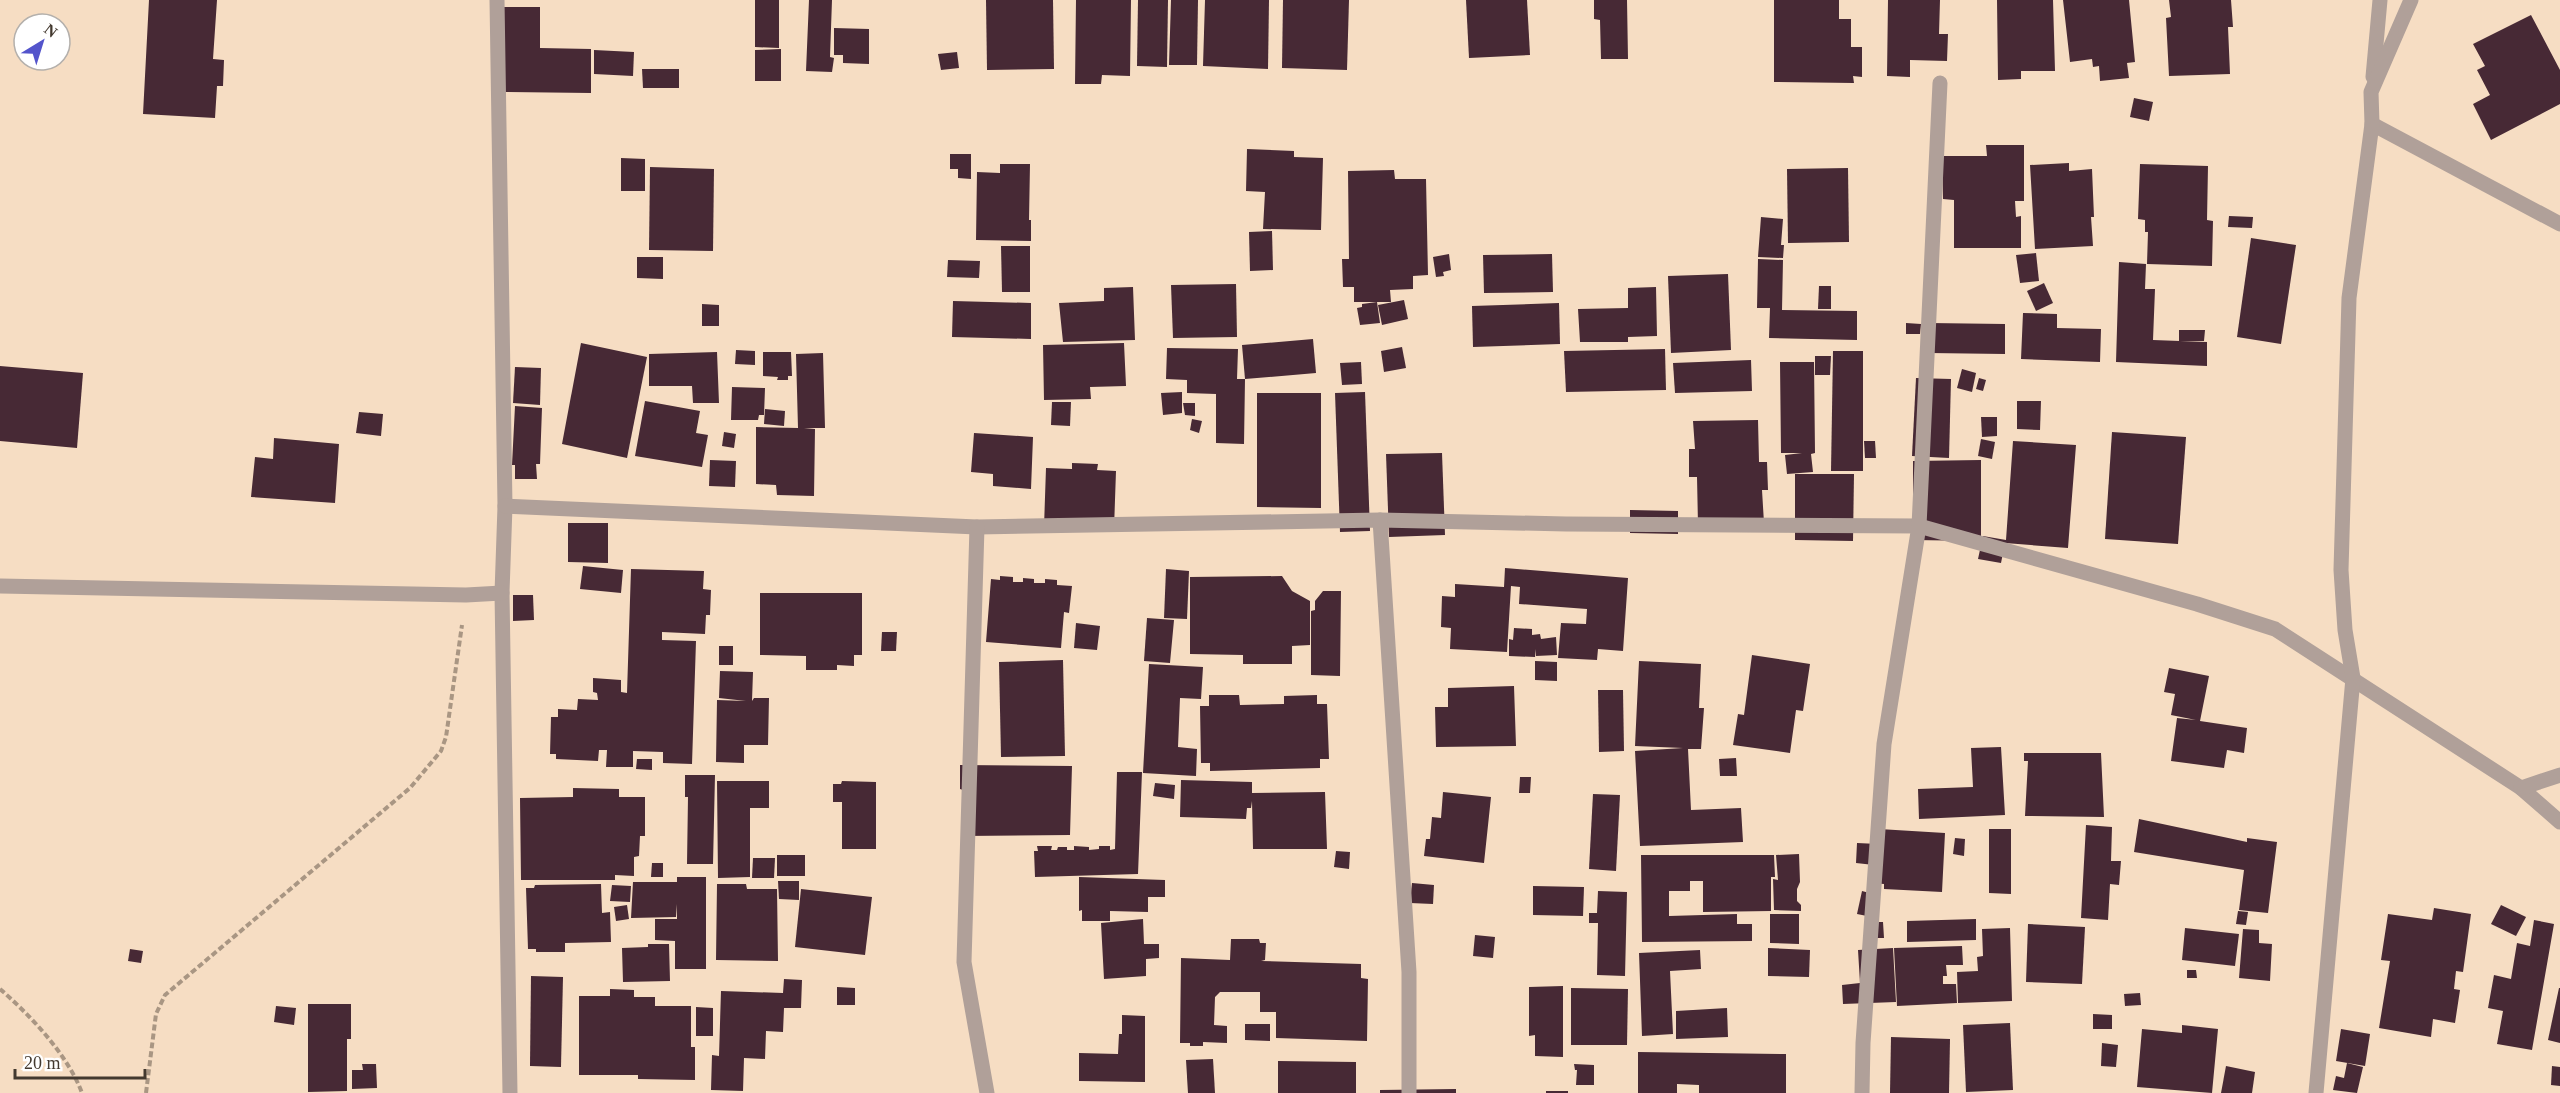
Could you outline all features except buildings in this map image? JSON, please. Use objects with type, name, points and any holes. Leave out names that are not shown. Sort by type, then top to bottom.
[{"type":"street","points":[[497,0],[505,506],[502,593],[510,1093]]},
{"type":"street","points":[[2316,1093],[2353,678],[2345,630],[2341,570],[2349,298],[2372,124],[2372,92],[2380,0]]},
{"type":"street","points":[[2372,92],[2411,0]]},
{"type":"street","points":[[1862,1093],[1863,1043],[1884,744],[1919,526],[1940,83]]},
{"type":"street","points":[[2372,124],[2560,224]]},
{"type":"street","points":[[505,506],[977,527],[1380,520],[1919,526],[2197,604],[2275,629],[2521,788],[2560,822]]},
{"type":"street","points":[[1380,520],[1409,972],[1409,1093]]},
{"type":"street","points":[[977,527],[964,962],[987,1093]]},
{"type":"street","points":[[0,586],[466,595],[502,593]]},
{"type":"street","points":[[2521,788],[2560,775]]},
{"type":"path","points":[[146,1093],[156,1014],[165,995],[410,788],[441,751],[446,738],[466,595]]},
{"type":"path","points":[[0,989],[43,1032],[76,1079],[82,1093]]}]
